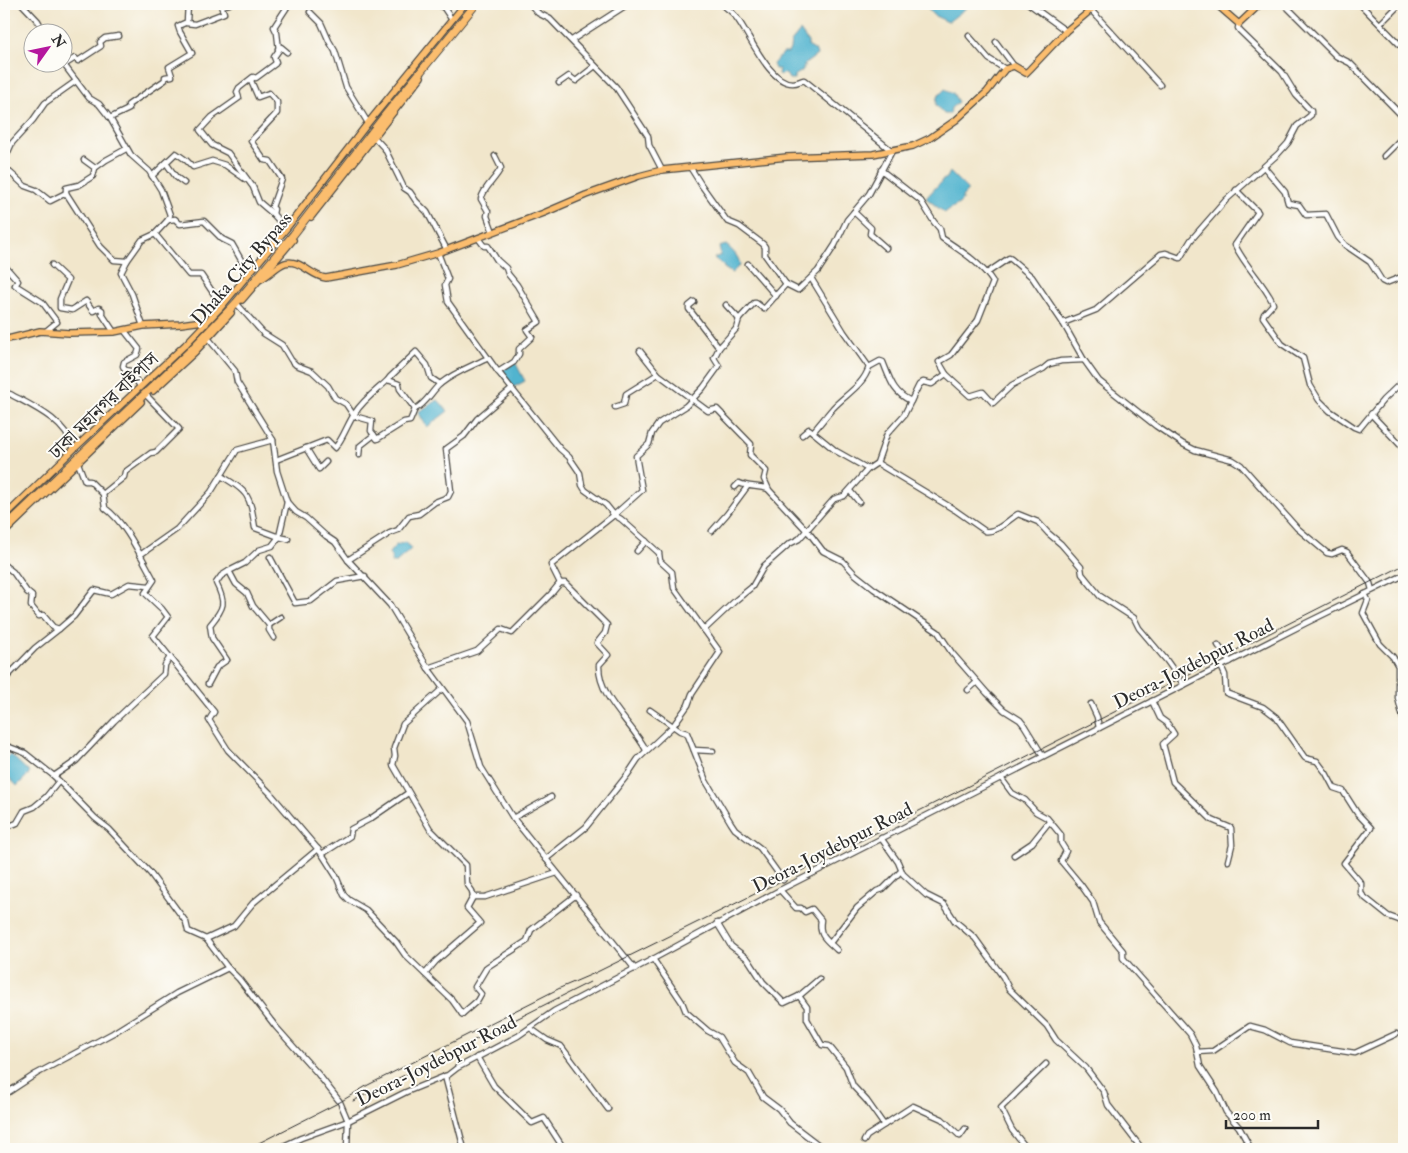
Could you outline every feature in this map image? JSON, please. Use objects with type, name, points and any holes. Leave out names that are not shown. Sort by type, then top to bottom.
[{"type":"highway","name":"Dhaka City Bypass","points":[[222,309],[272,255],[383,112],[472,4]]},
{"type":"highway","name":"Dhaka City Bypass","points":[[4,528],[192,349],[236,303],[293,235],[386,114],[476,4]]},
{"type":"highway","name":"ঢাকা মহানগর বাইপাস","points":[[4,522],[222,309]]},
{"type":"main road","points":[[4,517],[222,309],[465,4]]},
{"type":"main road","points":[[4,533],[208,338],[238,305],[480,4]]},
{"type":"main road","points":[[261,278],[268,276],[282,264],[290,262],[317,276],[326,278],[396,265],[438,254],[586,195],[662,170],[787,156],[873,154],[922,143],[956,120],[987,92],[1005,69],[1014,66],[1026,73],[1066,31],[1098,4]]},
{"type":"main road","points":[[1216,4],[1239,24],[1260,4]]},
{"type":"main road","points":[[4,340],[40,331],[69,333],[114,332],[143,326],[203,321],[206,324]]},
{"type":"street","points":[[22,4],[39,22]]},
{"type":"street","points":[[186,23],[188,4]]},
{"type":"street","points":[[110,118],[129,109],[128,105],[165,80],[165,77],[172,76],[169,67],[192,53],[178,28],[179,26],[186,23],[195,24],[224,12],[221,6],[229,4]]},
{"type":"street","points":[[248,182],[228,153],[212,145],[200,130],[212,117],[239,98],[236,92],[239,88],[275,64],[274,57],[278,49],[277,33],[274,27],[289,4]]},
{"type":"street","points":[[438,4],[444,8],[452,20]]},
{"type":"street","points":[[530,4],[538,12],[550,19],[572,40],[625,99],[648,136],[649,145],[662,170]]},
{"type":"street","points":[[572,40],[628,4]]},
{"type":"street","points":[[690,167],[728,221],[739,226],[763,244],[765,255],[786,284],[798,290],[811,278],[835,245],[847,220],[869,194],[892,151],[804,80],[793,83],[780,79],[772,73],[737,17],[722,4]]},
{"type":"street","points":[[1029,4],[1066,31]]},
{"type":"street","points":[[1284,4],[1336,56],[1350,64],[1404,118]]},
{"type":"street","points":[[1360,4],[1404,49]]},
{"type":"street","points":[[1380,24],[1400,4]]},
{"type":"street","points":[[1091,10],[1160,85]]},
{"type":"street","points":[[310,12],[321,23],[335,51],[346,87],[368,124]]},
{"type":"street","points":[[1064,323],[1096,310],[1161,254],[1166,253],[1180,258],[1191,240],[1236,190],[1264,167],[1288,143],[1297,126],[1312,113],[1296,95],[1282,72],[1240,31],[1238,28],[1239,24]]},
{"type":"street","points":[[72,60],[75,58],[78,61],[101,46],[100,42],[105,38],[119,36]]},
{"type":"street","points":[[969,36],[989,58],[1005,69]]},
{"type":"street","points":[[996,42],[1014,66]]},
{"type":"street","points":[[278,49],[281,47],[287,52]]},
{"type":"street","points":[[559,83],[569,76],[576,81],[595,66]]},
{"type":"street","points":[[69,72],[89,98],[99,104],[110,118],[131,155],[152,176],[161,190],[170,215],[168,220],[154,234],[142,240],[121,273],[132,294],[143,326]]},
{"type":"street","points":[[253,78],[251,81],[258,98],[269,93],[277,102],[277,113],[251,141],[264,160],[270,161],[282,179],[272,207],[274,209],[273,214]]},
{"type":"street","points":[[4,157],[12,143],[33,120],[45,103],[76,81]]},
{"type":"street","points":[[1384,156],[1404,136]]},
{"type":"street","points":[[374,137],[385,149],[404,188],[410,192],[432,218],[447,250]]},
{"type":"street","points":[[126,149],[95,168],[94,176],[79,185],[66,188],[66,193],[100,246],[114,260],[127,261]]},
{"type":"street","points":[[152,176],[176,154],[193,167],[212,161],[224,165],[253,187],[259,202],[286,229]]},
{"type":"street","points":[[493,232],[487,216],[488,211],[481,200],[483,192],[498,175],[501,168],[495,156]]},
{"type":"street","points":[[84,160],[95,168]]},
{"type":"street","points":[[166,163],[184,183]]},
{"type":"street","points":[[4,167],[25,186],[36,190],[50,201],[66,193]]},
{"type":"street","points":[[1264,167],[1285,192],[1288,202],[1299,205],[1306,215],[1326,214],[1338,237],[1345,245],[1370,262],[1382,281],[1386,282],[1404,276]]},
{"type":"street","points":[[881,170],[922,202],[940,229],[942,238],[987,272],[994,284],[978,320],[951,355],[939,361],[946,374],[970,396],[982,392],[993,402],[1012,385],[1050,364],[1061,361],[1084,360]]},
{"type":"street","points":[[1236,190],[1258,212],[1235,245],[1238,252],[1265,287],[1272,301],[1273,304],[1264,315],[1268,326],[1282,344],[1303,358],[1312,390],[1319,400],[1330,411],[1359,429],[1383,400],[1404,380]]},
{"type":"street","points":[[854,212],[870,228],[870,234],[886,248]]},
{"type":"street","points":[[168,220],[175,219],[180,224],[204,221],[222,239],[232,244],[249,274]]},
{"type":"street","points":[[154,234],[188,275],[201,275],[222,309]]},
{"type":"street","points":[[478,238],[484,246],[488,246],[497,260],[506,268],[508,274],[540,322],[527,330],[532,337],[519,348],[519,354],[514,362],[498,372]]},
{"type":"street","points":[[438,254],[448,279],[445,285],[448,302],[498,372],[560,449],[570,456],[580,473],[585,490],[606,505],[614,515],[659,553],[660,561],[672,572],[674,588],[720,653],[691,695],[688,705],[673,726],[646,750],[586,827],[546,859]]},
{"type":"street","points":[[987,272],[1008,258],[1011,259],[1032,277],[1064,323],[1084,360],[1099,381],[1156,426],[1195,450],[1233,460],[1241,466],[1297,528],[1326,553],[1332,554],[1342,550],[1347,552],[1370,583],[1372,590]]},
{"type":"street","points":[[52,264],[68,280],[60,299],[60,308],[72,310],[86,302],[94,311],[99,308],[102,310],[102,314],[114,332]]},
{"type":"street","points":[[748,264],[776,296]]},
{"type":"street","points":[[4,265],[18,281],[15,285],[42,302],[57,322],[46,331]]},
{"type":"street","points":[[811,278],[844,332],[869,367]]},
{"type":"street","points":[[560,583],[551,565],[642,490],[636,456],[649,444],[652,433],[659,423],[685,407],[692,400],[719,366],[714,358],[719,348],[736,329],[739,319],[755,302],[764,309],[786,284]]},
{"type":"street","points":[[694,302],[688,306],[689,309],[719,348]]},
{"type":"street","points":[[238,305],[263,333],[282,345],[296,365],[312,371],[328,386],[335,398],[346,404],[354,416],[372,421],[371,431],[377,439],[404,422],[410,421],[415,409],[440,384],[464,368],[488,358]]},
{"type":"street","points":[[726,305],[739,319]]},
{"type":"street","points":[[124,330],[139,349],[137,355],[124,362],[122,366],[130,371],[140,386]]},
{"type":"street","points":[[208,338],[235,371],[237,382],[273,440],[277,471],[287,502],[296,512],[335,542],[348,560],[365,576],[390,605],[428,668],[467,721],[481,767],[513,818],[635,969]]},
{"type":"street","points":[[640,351],[658,374],[692,400],[708,411],[717,408],[751,444],[750,455],[766,471],[764,479],[768,489],[822,550],[843,561],[855,574],[874,589],[938,632],[977,682],[1004,710],[1020,720],[1028,729],[1043,756]]},
{"type":"street","points":[[276,460],[327,440],[336,448],[365,400],[416,352],[427,365],[431,378],[440,384]]},
{"type":"street","points":[[813,432],[834,407],[858,386],[867,375],[869,367],[880,361],[883,362],[896,392],[911,401]]},
{"type":"street","points":[[616,406],[624,404],[626,394],[658,374]]},
{"type":"street","points":[[704,630],[752,587],[764,566],[790,544],[799,539],[834,498],[844,496],[868,469],[877,464],[887,434],[904,415],[921,383],[931,384],[946,374]]},
{"type":"street","points":[[388,380],[399,384],[400,389],[415,409]]},
{"type":"street","points":[[348,560],[390,533],[398,530],[409,516],[419,514],[435,502],[448,497],[451,491],[446,449],[464,436],[478,419],[512,389]]},
{"type":"street","points":[[4,394],[10,394],[48,414],[67,435],[74,449]]},
{"type":"street","points":[[103,494],[151,452],[156,452],[179,429],[147,396]]},
{"type":"street","points":[[1371,414],[1404,449]]},
{"type":"street","points":[[802,435],[807,430],[813,432],[836,452],[868,469]]},
{"type":"street","points":[[358,455],[360,446],[374,435]]},
{"type":"street","points":[[140,555],[177,529],[211,492],[237,450],[273,440]]},
{"type":"street","points":[[306,448],[319,469],[326,462]]},
{"type":"street","points":[[78,463],[85,481],[90,481],[103,494],[104,508],[114,515],[154,580],[145,593],[168,617],[154,636],[214,712],[209,720],[211,726],[228,750],[271,794],[320,852],[336,876],[344,895],[366,910],[396,942],[404,955],[454,1002],[462,1014],[481,994],[476,987],[493,962],[527,941],[531,930],[576,895]]},
{"type":"street","points":[[877,464],[954,510],[985,531],[995,530],[1018,514],[1038,522],[1048,534],[1062,544],[1065,550],[1081,567],[1082,574],[1100,596],[1134,618],[1139,628],[1167,661],[1184,685]]},
{"type":"street","points":[[221,476],[238,485],[250,500],[255,528],[278,538],[288,539]]},
{"type":"street","points":[[734,487],[740,483],[747,487],[758,486],[768,489]]},
{"type":"street","points":[[712,531],[728,514],[747,487]]},
{"type":"street","points":[[850,491],[859,502]]},
{"type":"street","points":[[208,684],[217,667],[227,660],[212,638],[210,625],[222,608],[223,596],[216,583],[221,576],[246,563],[259,550],[272,546],[278,538],[287,502]]},
{"type":"street","points":[[637,551],[646,541]]},
{"type":"street","points":[[270,556],[295,603],[312,601],[338,581],[365,576]]},
{"type":"street","points":[[4,565],[13,572],[32,596],[31,606],[39,616],[43,614],[53,627],[59,629]]},
{"type":"street","points":[[229,571],[236,584],[247,593],[253,606],[269,626],[269,630],[274,638]]},
{"type":"street","name":"Deora-Joydebpur Road","points":[[277,1149],[308,1135],[348,1121],[406,1092],[445,1076],[530,1028],[554,1011],[653,960],[717,923],[780,890],[1404,575]]},
{"type":"street","points":[[428,668],[477,650],[501,629],[512,633],[560,583]]},
{"type":"street","points":[[560,583],[566,584],[606,624],[605,633],[597,643],[608,656],[599,666],[599,674],[618,712],[640,738],[646,750]]},
{"type":"street","points":[[4,680],[35,648],[74,616],[94,590],[111,594],[129,584],[149,586]]},
{"type":"street","points":[[1365,594],[1368,600],[1363,612],[1380,644],[1393,657],[1398,666],[1398,698],[1404,722]]},
{"type":"street","points":[[269,626],[281,617]]},
{"type":"street","points":[[1218,645],[1230,662]]},
{"type":"street","points":[[54,776],[76,761],[114,721],[164,674],[165,665],[170,657]]},
{"type":"street","points":[[1221,666],[1225,675],[1226,693],[1263,707],[1276,717],[1305,758],[1317,761],[1334,788],[1343,791],[1357,813],[1371,828],[1344,863],[1362,883],[1362,894],[1388,916],[1400,920],[1404,924]]},
{"type":"street","points":[[968,690],[977,682]]},
{"type":"street","points":[[425,974],[436,961],[479,925],[479,922],[466,907],[473,897],[468,884],[466,864],[430,829],[393,765],[394,748],[404,723],[442,689]]},
{"type":"street","points":[[1152,701],[1160,718],[1167,723],[1174,734],[1163,744],[1172,781],[1212,820],[1231,828],[1232,845],[1228,861]]},
{"type":"street","points":[[1091,704],[1097,717],[1098,728]]},
{"type":"street","points":[[650,710],[680,731],[687,733],[706,781],[731,823],[735,829],[760,848],[783,880]]},
{"type":"street","points":[[4,745],[25,753],[54,776],[95,818],[109,829],[150,873],[186,922],[188,931],[206,939],[276,1028],[318,1074],[340,1102],[348,1121],[347,1149]]},
{"type":"street","points":[[694,750],[713,751]]},
{"type":"street","points":[[1001,778],[1012,793],[1045,816],[1061,835],[1061,843],[1066,850],[1060,860],[1082,885],[1093,902],[1099,922],[1123,951],[1123,958],[1190,1034],[1200,1066],[1217,1092],[1226,1112],[1239,1127],[1251,1149]]},
{"type":"street","points":[[7,827],[17,822],[24,811],[34,807],[46,797],[59,781]]},
{"type":"street","points":[[206,939],[234,926],[253,902],[320,852],[350,836],[351,829],[408,793]]},
{"type":"street","points":[[513,818],[551,797]]},
{"type":"street","points":[[1014,855],[1032,843],[1049,822]]},
{"type":"street","points":[[880,838],[898,862],[901,871],[926,895],[944,904],[955,921],[975,938],[1003,977],[1009,989],[1046,1026],[1056,1040],[1086,1068],[1104,1092],[1108,1105],[1142,1149]]},
{"type":"street","points":[[830,943],[857,908],[877,891],[882,890],[901,871]]},
{"type":"street","points":[[473,897],[485,897],[557,873]]},
{"type":"street","points":[[780,890],[796,908],[801,908],[805,912],[812,909],[820,920],[819,928],[823,936],[837,950]]},
{"type":"street","points":[[717,923],[731,946],[748,959],[762,982],[783,1003],[799,996],[819,979]]},
{"type":"street","points":[[653,960],[682,1002],[686,1012],[708,1031],[719,1037],[735,1063],[749,1073],[763,1097],[779,1109],[790,1124],[824,1149]]},
{"type":"street","points":[[4,1095],[36,1074],[113,1034],[177,993],[228,968]]},
{"type":"street","points":[[799,996],[807,1007],[807,1019],[822,1045],[829,1046],[846,1066],[852,1085],[867,1100],[884,1125]]},
{"type":"street","points":[[1197,1052],[1213,1051],[1250,1026],[1264,1030],[1290,1043],[1355,1053],[1396,1034]]},
{"type":"street","points":[[530,1028],[547,1040],[561,1046],[608,1109]]},
{"type":"street","points":[[477,1057],[494,1086],[532,1122],[544,1118],[564,1149]]},
{"type":"street","points":[[1027,1149],[1012,1130],[1001,1108],[1046,1064]]},
{"type":"street","points":[[445,1076],[464,1149]]},
{"type":"street","points":[[864,1141],[867,1136],[913,1106],[942,1119],[960,1136],[965,1129]]},
{"type":"water","points":[[930,4],[968,4],[965,9],[948,22],[933,15],[928,9]]},
{"type":"water","points":[[800,31],[808,42],[808,46],[816,51],[817,55],[805,64],[802,71],[794,76],[794,79],[789,79],[786,74],[778,74],[779,69],[775,69],[773,64],[783,53],[788,53],[791,42]]},
{"type":"water","points":[[945,89],[953,93],[958,102],[951,108],[950,114],[944,114],[936,105],[937,97]]},
{"type":"water","points":[[950,172],[968,190],[960,203],[945,213],[926,198],[941,181],[947,178]]},
{"type":"water","points":[[726,245],[735,254],[740,265],[732,273],[714,258],[721,255],[719,247]]},
{"type":"water","points":[[515,362],[525,381],[512,388],[500,372]]},
{"type":"water","points":[[438,400],[448,411],[427,427],[418,412]]},
{"type":"water","points":[[406,542],[411,549],[395,563],[391,562],[392,559],[389,553],[396,545]]},
{"type":"water","points":[[10,754],[30,773],[17,786],[4,772],[4,760]]},
{"type":"railway","points":[[247,1149],[340,1102],[368,1085],[560,988],[595,973],[783,880],[1404,565]]},
{"type":"railway","points":[[353,1101],[590,982]]}]
